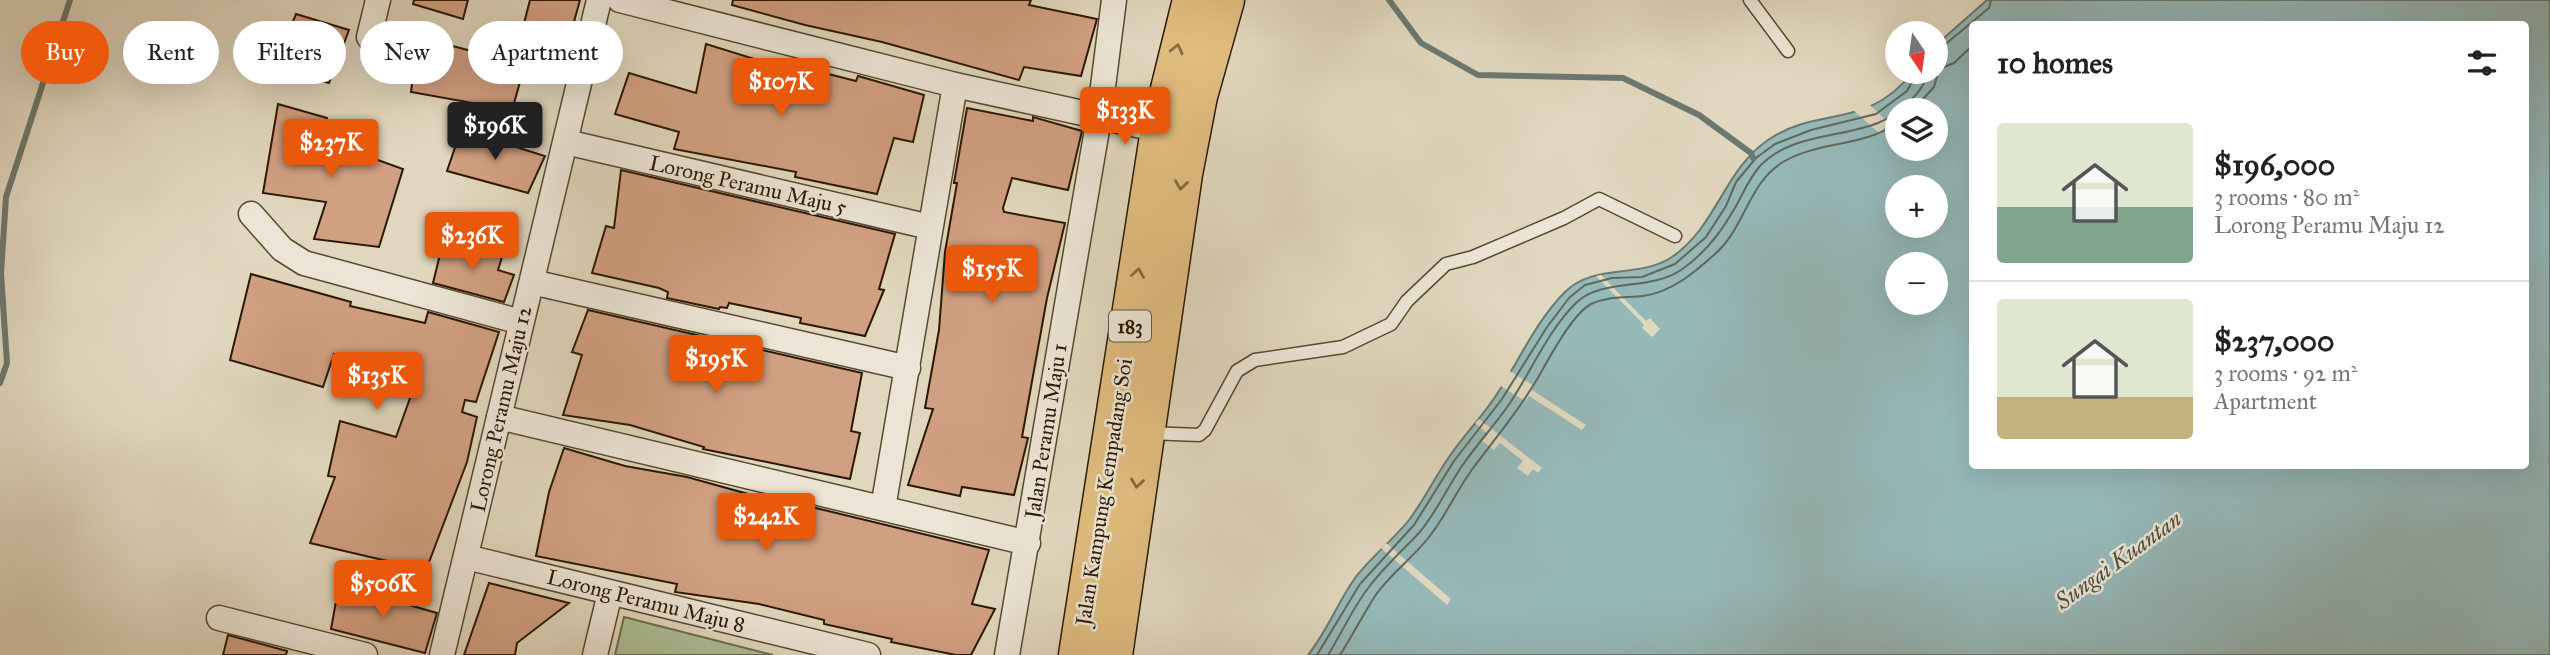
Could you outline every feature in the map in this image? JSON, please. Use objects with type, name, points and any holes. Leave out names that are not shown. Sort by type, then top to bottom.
[{"type":"highway","name":"Jalan Kampung Kempadang Soi","points":[[1078,655],[1090,592],[1160,130],[1192,0]]},
{"type":"highway","name":"Jalan Kampung Kempadang Soi","points":[[1113,655],[1183,174],[1198,96],[1225,0]]},
{"type":"street","points":[[373,21],[378,0]]},
{"type":"street","name":"Lorong Peramu Maju 12","points":[[442,655],[599,0]]},
{"type":"street","name":"Jalan Peramu Maju 1","points":[[1007,655],[1099,118],[1114,0]]},
{"type":"street","points":[[631,2],[955,85],[1160,130]]},
{"type":"street","points":[[883,508],[955,85]]},
{"type":"street","name":"Lorong Peramu Maju 5","points":[[566,142],[930,227]]},
{"type":"street","points":[[251,214],[282,249],[304,263],[521,322]]},
{"type":"street","points":[[532,282],[908,368]]},
{"type":"street","points":[[499,417],[1028,543]]},
{"type":"street","name":"Lorong Peramu Maju 8","points":[[466,557],[866,655]]},
{"type":"street","points":[[594,655],[610,593]]},
{"type":"street","points":[[219,618],[365,655]]},
{"type":"lane","points":[[1749,0],[1788,51]]},
{"type":"lane","points":[[1144,433],[1199,435],[1205,430],[1237,371],[1255,360],[1343,347],[1391,324],[1407,301],[1446,264],[1473,257],[1564,218],[1599,199],[1675,236]]},
{"type":"green space","points":[[624,617],[773,655],[615,655]]},
{"type":"water","name":"Sungai Kuantan","points":[[1987,0],[2550,0],[2550,655],[1308,655],[1355,578],[1409,520],[1449,457],[1497,394],[1545,316],[1565,292],[1589,277],[1645,268],[1672,257],[1700,230],[1741,167],[1753,152],[1768,140],[1787,129],[1878,103],[1901,84],[1948,84],[1948,34]]},
{"type":"pier","points":[[1870,105],[1885,119],[1885,127],[1879,133],[1853,110]]},
{"type":"pier","points":[[1601,275],[1646,321],[1650,318],[1660,329],[1652,337],[1642,328],[1644,325],[1596,276]]},
{"type":"pier","points":[[1508,370],[1534,386],[1532,390],[1586,425],[1582,430],[1529,396],[1525,401],[1499,385]]},
{"type":"pier","points":[[1479,419],[1542,468],[1538,473],[1533,469],[1528,476],[1517,468],[1523,461],[1500,443],[1494,450],[1482,441],[1488,434],[1475,423]]},
{"type":"pier","points":[[1386,543],[1451,599],[1447,605],[1381,548]]},
{"type":"building","points":[[414,0],[468,0],[463,19],[413,4]]},
{"type":"building","points":[[530,0],[580,0],[574,21],[525,21]]},
{"type":"building","points":[[733,0],[1031,0],[1029,5],[1097,19],[1081,76],[1024,67],[1019,80],[882,42],[732,5]]},
{"type":"building","points":[[296,14],[319,21],[293,21]]},
{"type":"building","points":[[706,44],[780,67],[781,62],[856,81],[858,76],[924,95],[913,142],[894,138],[877,194],[795,177],[796,172],[674,149],[679,132],[615,114],[629,73],[696,93]]},
{"type":"building","points":[[454,46],[468,50],[468,84],[520,84],[512,110],[411,92],[412,84],[454,84]]},
{"type":"building","points":[[278,104],[327,118],[323,140],[403,169],[379,247],[314,239],[326,202],[263,193]]},
{"type":"building","points":[[967,108],[1033,121],[1033,117],[1082,131],[1068,190],[1012,178],[1003,208],[1004,212],[1065,223],[1047,298],[1022,437],[1028,438],[1014,495],[962,487],[960,496],[908,485],[933,409],[925,408],[939,330],[945,252]]},
{"type":"building","points":[[461,130],[545,156],[528,193],[447,171]]},
{"type":"building","points":[[621,170],[895,234],[879,289],[884,290],[865,336],[800,323],[801,318],[729,303],[727,308],[719,309],[667,298],[668,292],[659,288],[592,273],[606,226],[614,228]]},
{"type":"building","points":[[443,242],[502,257],[498,270],[514,275],[504,302],[433,283]]},
{"type":"building","points":[[251,274],[351,302],[350,306],[425,323],[428,312],[499,332],[476,402],[465,400],[462,412],[477,417],[467,462],[426,570],[310,543],[335,477],[328,476],[340,421],[396,437],[418,376],[334,354],[323,387],[230,360]]},
{"type":"building","points":[[588,310],[862,373],[851,431],[860,433],[850,479],[703,449],[704,447],[630,425],[563,415],[582,355],[572,352]]},
{"type":"building","points":[[564,448],[625,466],[687,477],[770,500],[791,502],[989,550],[972,604],[995,609],[971,655],[956,655],[891,642],[892,639],[824,624],[824,620],[759,604],[675,592],[677,584],[536,556],[549,492]]},
{"type":"building","points":[[489,583],[569,603],[517,643],[515,655],[464,655]]},
{"type":"building","points":[[339,585],[437,613],[425,653],[331,629]]},
{"type":"building","points":[[228,635],[287,651],[286,655],[223,655]]},
{"type":"waterway","points":[[0,383],[7,363],[1,273],[6,197],[70,0]]},
{"type":"waterway","points":[[1389,0],[1421,43],[1478,75],[1623,78],[1699,115],[1751,153],[1753,158]]}]
